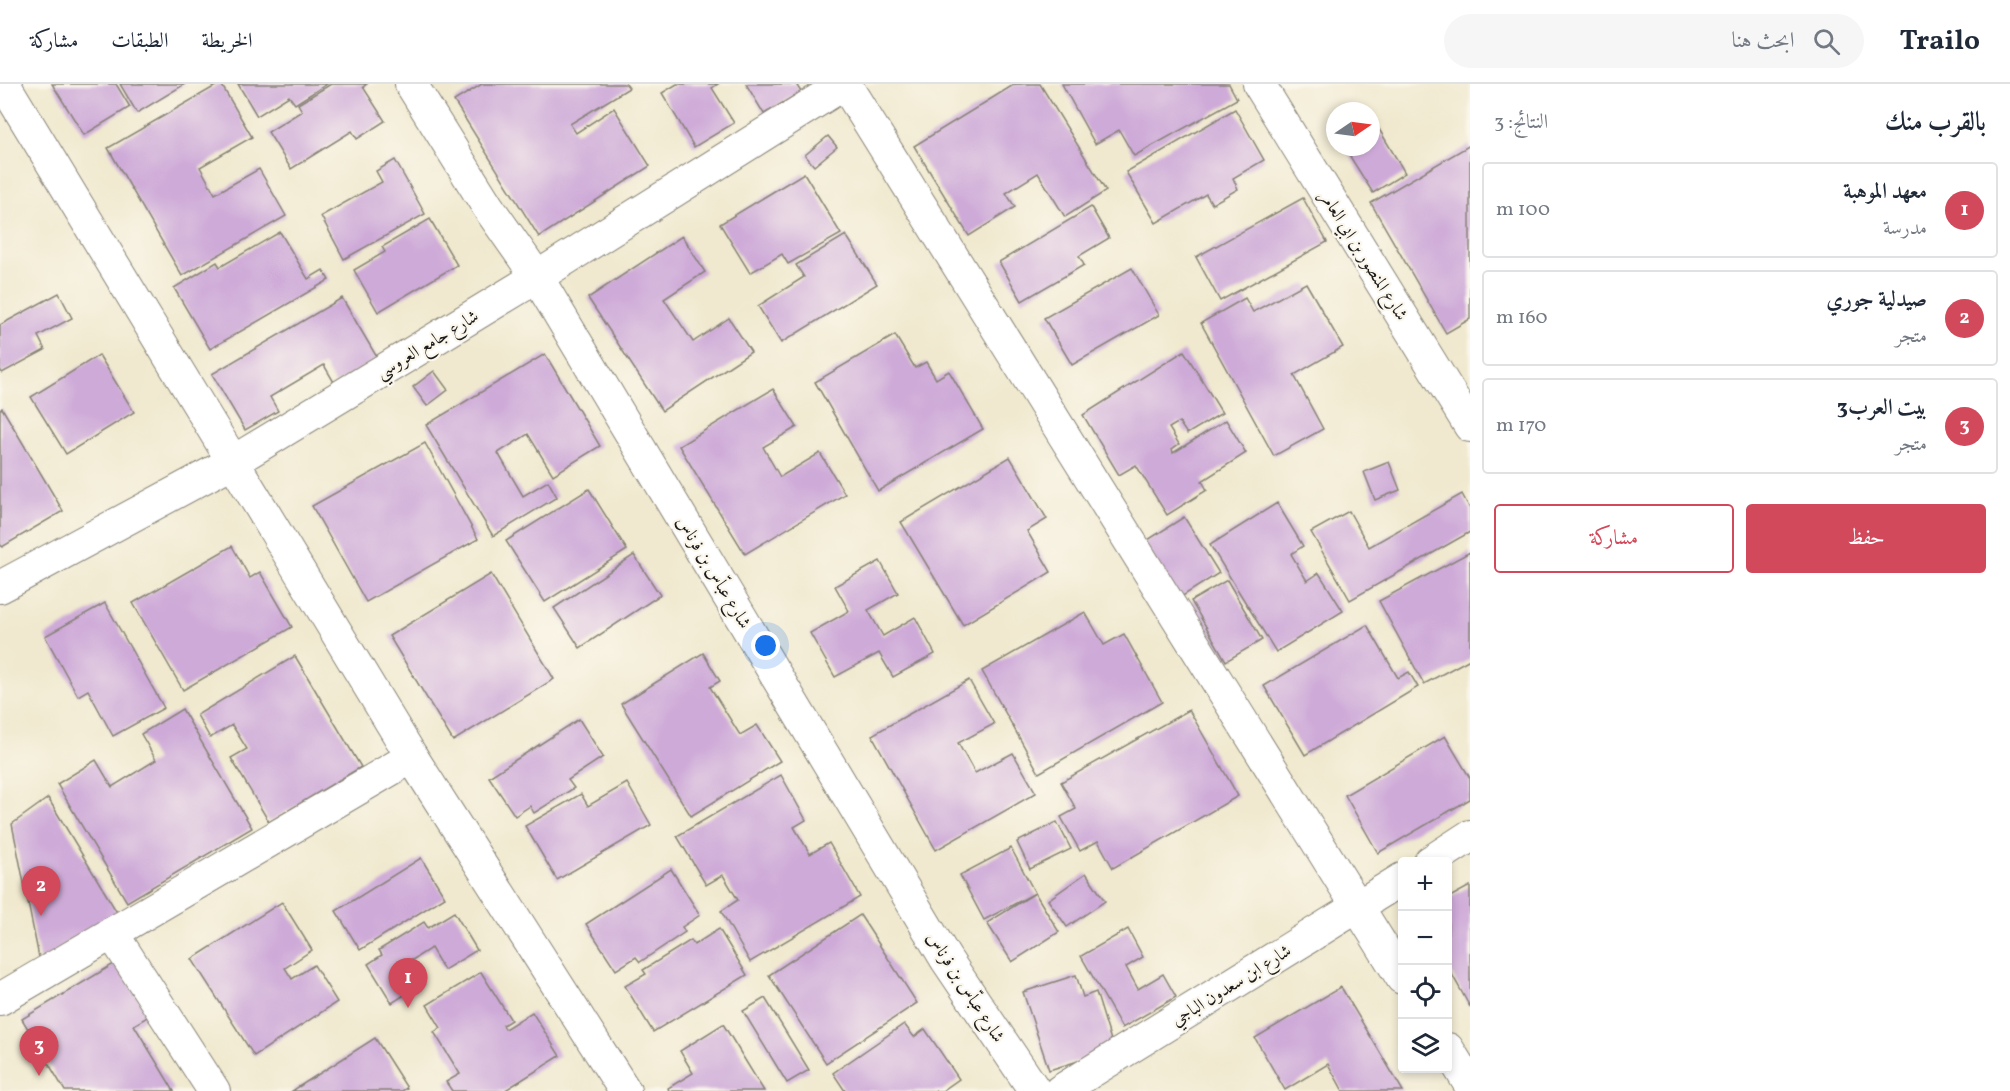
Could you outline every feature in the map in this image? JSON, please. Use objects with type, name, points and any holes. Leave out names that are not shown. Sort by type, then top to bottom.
[{"type":"street","name":"شارع عباّس بن فرناس","points":[[411,84],[488,207],[537,277],[946,959],[1035,1091]]},
{"type":"street","name":"شارع جامع العروسي","points":[[0,587],[234,460],[537,277],[844,84]]},
{"type":"street","points":[[844,84],[1398,972]]},
{"type":"street","name":"شارع المنصور بن ابي العامر","points":[[1258,84],[1470,426]]},
{"type":"street","points":[[6,100],[234,460],[412,757],[625,1091]]},
{"type":"street","points":[[0,999],[412,757]]},
{"type":"street","points":[[1436,857],[1470,836]]},
{"type":"street","name":"شارع ابن سعدون الباجي","points":[[1060,1091],[1398,882]]},
{"type":"street","points":[[112,933],[214,1091]]},
{"type":"street","points":[[1452,1056],[1470,1085]]},
{"type":"building","points":[[52,84],[116,84],[130,107],[84,135]]},
{"type":"building","points":[[120,84],[185,84],[137,113]]},
{"type":"building","points":[[219,84],[252,137],[200,167],[215,194],[259,169],[286,216],[182,276],[108,148]]},
{"type":"building","points":[[238,84],[327,84],[295,104],[289,96],[257,116]]},
{"type":"building","points":[[331,84],[367,84],[363,87],[385,121],[357,139],[352,131],[291,169],[268,132],[302,111],[298,104]]},
{"type":"building","points":[[482,84],[626,84],[629,88],[570,124],[576,133],[614,108],[650,166],[539,237],[454,101]]},
{"type":"building","points":[[677,84],[718,84],[712,88],[734,123],[694,147],[662,93]]},
{"type":"building","points":[[746,84],[796,84],[801,92],[764,114]]},
{"type":"building","points":[[1015,84],[1040,84],[1106,191],[1065,217],[1038,173],[1006,193],[1015,207],[969,236],[914,146]]},
{"type":"building","points":[[1062,84],[1229,84],[1237,99],[1134,156],[1119,130],[1095,144]]},
{"type":"building","points":[[1235,109],[1264,160],[1233,178],[1238,189],[1212,204],[1206,194],[1156,223],[1126,172]]},
{"type":"building","points":[[1380,131],[1405,173],[1373,193],[1350,156],[1380,156]]},
{"type":"building","points":[[828,136],[837,147],[814,166],[805,155]]},
{"type":"building","points":[[1470,145],[1470,319],[1446,333],[1371,203]]},
{"type":"building","points":[[395,160],[425,214],[344,259],[321,216],[382,182],[376,171]]},
{"type":"building","points":[[804,173],[841,234],[788,264],[782,254],[750,273],[720,224]]},
{"type":"building","points":[[1303,198],[1327,242],[1220,301],[1196,257]]},
{"type":"building","points":[[1091,207],[1109,238],[1079,256],[1084,265],[1022,301],[999,262]]},
{"type":"building","points":[[430,219],[457,265],[378,312],[354,270],[385,252],[382,247]]},
{"type":"building","points":[[280,232],[308,279],[323,270],[329,280],[210,349],[174,288],[217,262],[220,267]]},
{"type":"building","points":[[846,235],[877,284],[781,343],[758,306],[804,277],[796,265]]},
{"type":"building","points":[[682,236],[705,272],[664,299],[693,342],[729,318],[751,352],[662,411],[588,298]]},
{"type":"building","points":[[1132,268],[1159,315],[1072,365],[1044,318]]},
{"type":"building","points":[[1306,283],[1343,347],[1294,375],[1323,429],[1274,456],[1201,323],[1245,298],[1253,312]]},
{"type":"building","points":[[59,293],[72,318],[38,336],[45,350],[2,373],[0,369],[0,325]]},
{"type":"building","points":[[342,298],[378,359],[335,384],[324,365],[270,397],[278,411],[245,430],[212,374]]},
{"type":"building","points":[[895,335],[915,368],[926,362],[936,379],[949,371],[983,429],[878,491],[815,382]]},
{"type":"building","points":[[1184,351],[1222,413],[1187,434],[1179,422],[1169,428],[1179,444],[1172,449],[1173,453],[1226,420],[1246,453],[1202,481],[1207,490],[1167,515],[1136,465],[1119,475],[1083,415]]},
{"type":"building","points":[[545,354],[600,446],[553,475],[528,434],[498,453],[523,496],[548,481],[557,497],[493,536],[426,425]]},
{"type":"building","points":[[99,355],[134,412],[66,454],[31,397]]},
{"type":"building","points":[[434,371],[448,390],[427,406],[413,387]]},
{"type":"building","points":[[773,389],[797,427],[763,447],[780,477],[820,453],[845,494],[745,554],[679,446]]},
{"type":"building","points":[[2,408],[63,511],[2,547],[0,544],[0,410]]},
{"type":"building","points":[[425,443],[478,539],[366,602],[312,506]]},
{"type":"building","points":[[1010,457],[1047,519],[1027,531],[1051,572],[963,625],[901,522]]},
{"type":"building","points":[[1389,462],[1400,490],[1375,500],[1364,472]]},
{"type":"building","points":[[589,489],[627,550],[545,602],[506,541]]},
{"type":"building","points":[[1462,494],[1470,509],[1470,532],[1350,600],[1311,532],[1349,511],[1369,547]]},
{"type":"building","points":[[1277,503],[1303,546],[1291,554],[1307,581],[1319,573],[1343,611],[1276,652],[1210,545]]},
{"type":"building","points":[[1184,517],[1219,573],[1178,599],[1143,543]]},
{"type":"building","points":[[232,546],[250,578],[260,572],[292,627],[183,690],[133,603]]},
{"type":"building","points":[[1470,552],[1470,659],[1424,684],[1379,601]]},
{"type":"building","points":[[634,555],[660,595],[580,648],[554,608]]},
{"type":"building","points":[[880,561],[898,593],[868,610],[883,636],[915,617],[935,654],[893,677],[879,653],[835,677],[810,633],[849,611],[835,586]]},
{"type":"building","points":[[491,574],[554,679],[453,741],[389,636]]},
{"type":"building","points":[[1227,580],[1262,640],[1226,661],[1191,601]]},
{"type":"building","points":[[105,603],[164,708],[113,736],[88,690],[78,696],[45,636]]},
{"type":"building","points":[[1085,612],[1104,645],[1124,634],[1162,702],[1039,773],[982,671]]},
{"type":"building","points":[[1367,625],[1398,678],[1409,672],[1418,687],[1305,755],[1264,686]]},
{"type":"building","points":[[703,653],[720,681],[710,687],[740,735],[757,725],[780,761],[691,816],[621,704]]},
{"type":"building","points":[[295,656],[361,767],[269,822],[231,758],[247,749],[232,725],[210,738],[197,715]]},
{"type":"building","points":[[969,680],[994,724],[958,743],[975,773],[1013,753],[1036,793],[936,850],[872,735]]},
{"type":"building","points":[[182,709],[252,828],[127,902],[57,784],[96,760],[112,787],[156,760],[141,734]]},
{"type":"building","points":[[1189,710],[1238,796],[1113,868],[1098,841],[1080,851],[1061,817],[1076,809],[1061,782]]},
{"type":"building","points":[[579,719],[603,757],[568,780],[574,788],[534,813],[530,806],[515,816],[489,777]]},
{"type":"building","points":[[1445,736],[1470,778],[1470,799],[1378,853],[1345,795]]},
{"type":"building","points":[[781,775],[806,820],[794,827],[810,854],[829,843],[860,897],[750,962],[721,911],[738,900],[723,875],[706,885],[677,836]]},
{"type":"building","points":[[627,783],[651,825],[557,880],[525,826],[581,794],[588,806]]},
{"type":"building","points":[[48,798],[118,914],[40,962],[12,824]]},
{"type":"building","points":[[1057,822],[1071,849],[1030,869],[1017,842]]},
{"type":"building","points":[[1011,848],[1035,893],[984,920],[960,875]]},
{"type":"building","points":[[421,858],[445,897],[360,950],[336,911]]},
{"type":"building","points":[[671,869],[700,915],[682,927],[685,932],[640,962],[636,957],[616,970],[586,924]]},
{"type":"building","points":[[1086,873],[1105,901],[1067,927],[1048,900]]},
{"type":"building","points":[[1470,886],[1470,1007],[1452,974],[1452,896]]},
{"type":"building","points":[[1035,893],[1059,932],[1012,962],[987,923]]},
{"type":"building","points":[[282,902],[312,950],[285,968],[292,979],[314,965],[337,1002],[254,1056],[192,959]]},
{"type":"building","points":[[454,912],[477,950],[444,970],[431,948],[409,962],[423,983],[392,1003],[368,964],[382,955],[379,950],[424,922],[428,928]]},
{"type":"building","points":[[860,915],[917,1003],[826,1063],[769,975]]},
{"type":"building","points":[[719,929],[747,975],[653,1032],[625,986],[646,974],[643,970],[691,940],[694,945]]},
{"type":"building","points":[[1128,929],[1143,957],[1126,967],[1138,989],[1163,974],[1176,997],[1122,1028],[1081,956]]},
{"type":"building","points":[[117,962],[149,1016],[134,1025],[174,1091],[65,1091],[22,1019]]},
{"type":"building","points":[[481,972],[511,1020],[503,1025],[505,1029],[532,1012],[560,1056],[504,1091],[452,1091],[446,1082],[460,1074],[434,1032],[441,1028],[427,1005]]},
{"type":"building","points":[[1076,975],[1083,997],[1096,992],[1114,1050],[1049,1070],[1023,992]]},
{"type":"building","points":[[1341,987],[1403,1091],[1343,1091],[1328,1064],[1285,1090],[1255,1038]]},
{"type":"building","points":[[765,998],[809,1070],[787,1083],[743,1011]]},
{"type":"building","points":[[723,1024],[764,1091],[669,1091],[668,1088],[693,1073],[680,1051]]},
{"type":"building","points":[[904,1024],[914,1037],[925,1029],[959,1079],[942,1091],[845,1091],[833,1073]]},
{"type":"building","points":[[375,1038],[407,1088],[402,1091],[292,1091]]},
{"type":"place","name":"صيدلية جوري","points":[[41,916]]},
{"type":"place","name":"معهد الموهبة","points":[[408,1008]]},
{"type":"place","name":"بيت العرب3","points":[[39,1076]]}]
